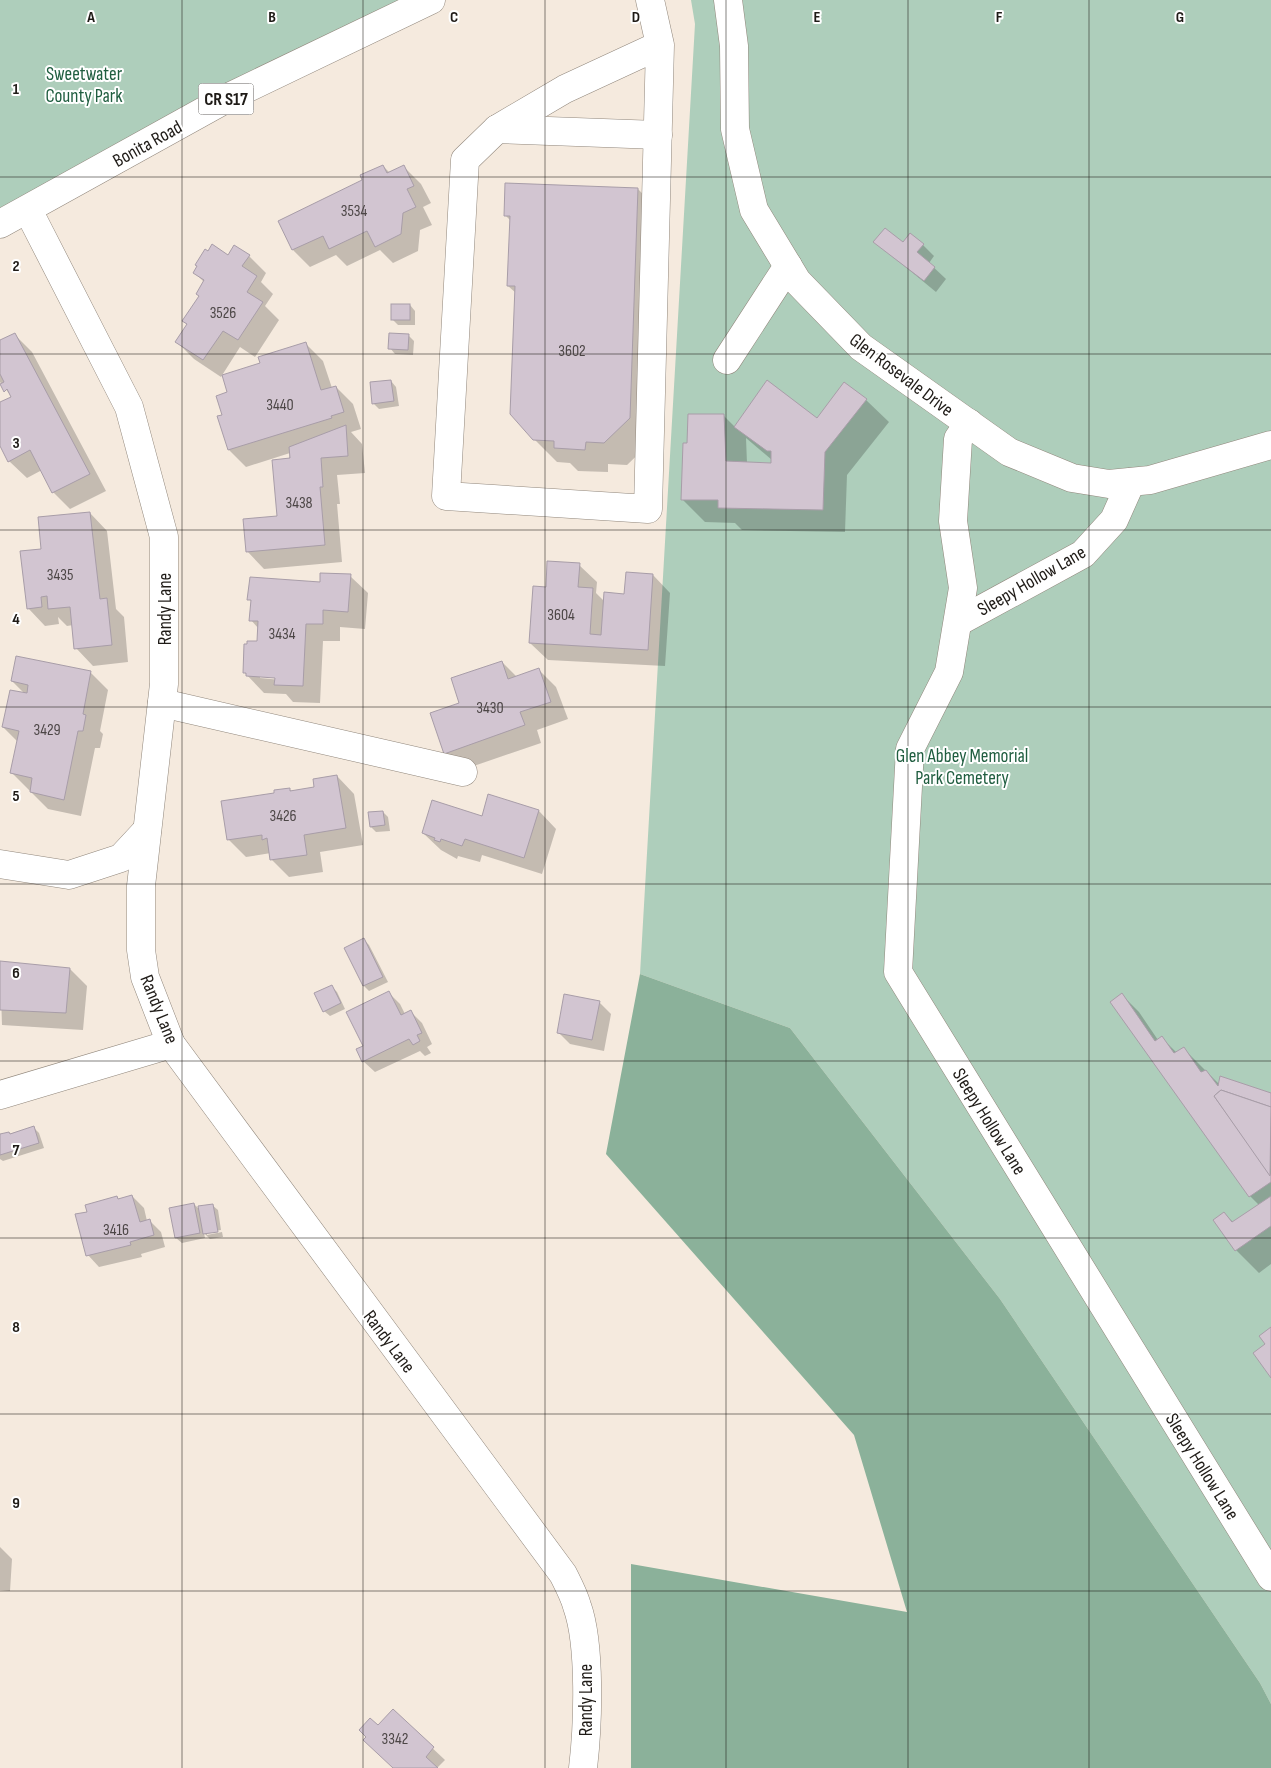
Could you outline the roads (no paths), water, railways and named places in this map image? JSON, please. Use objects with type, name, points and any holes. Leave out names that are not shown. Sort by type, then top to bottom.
[{"type":"street","name":"Bonita Road","points":[[0,224],[232,96],[431,0]]},
{"type":"street","points":[[650,0],[660,45],[648,509],[446,496],[465,160],[498,129],[565,89],[660,45]]},
{"type":"street","name":"Glen Rosevale Drive","points":[[728,0],[734,46],[735,129],[754,210],[797,281],[862,347],[1009,452],[1072,478],[1109,484],[1150,480],[1271,445]]},
{"type":"street","points":[[498,129],[658,136]]},
{"type":"street","name":"Randy Lane","points":[[28,210],[129,408],[164,537],[164,684],[141,886],[141,950],[145,977],[171,1044],[563,1574],[578,1607],[587,1661],[583,1768]]},
{"type":"street","points":[[726,360],[788,266]]},
{"type":"street","name":"Sleepy Hollow Lane","points":[[969,423],[958,440],[953,521],[963,588],[949,672],[910,749],[898,972],[1271,1577]]},
{"type":"street","name":"Sleepy Hollow Lane","points":[[958,622],[1083,554],[1114,520],[1131,482]]},
{"type":"street","points":[[162,703],[463,772]]},
{"type":"street","points":[[0,864],[69,875],[121,858],[147,830]]},
{"type":"street","points":[[0,1095],[171,1044]]},
{"type":"park label","name":"Sweetwater County Park","points":[[84,84]]},
{"type":"park label","name":"Glen Abbey Memorial Park Cemetery","points":[[962,766]]}]
